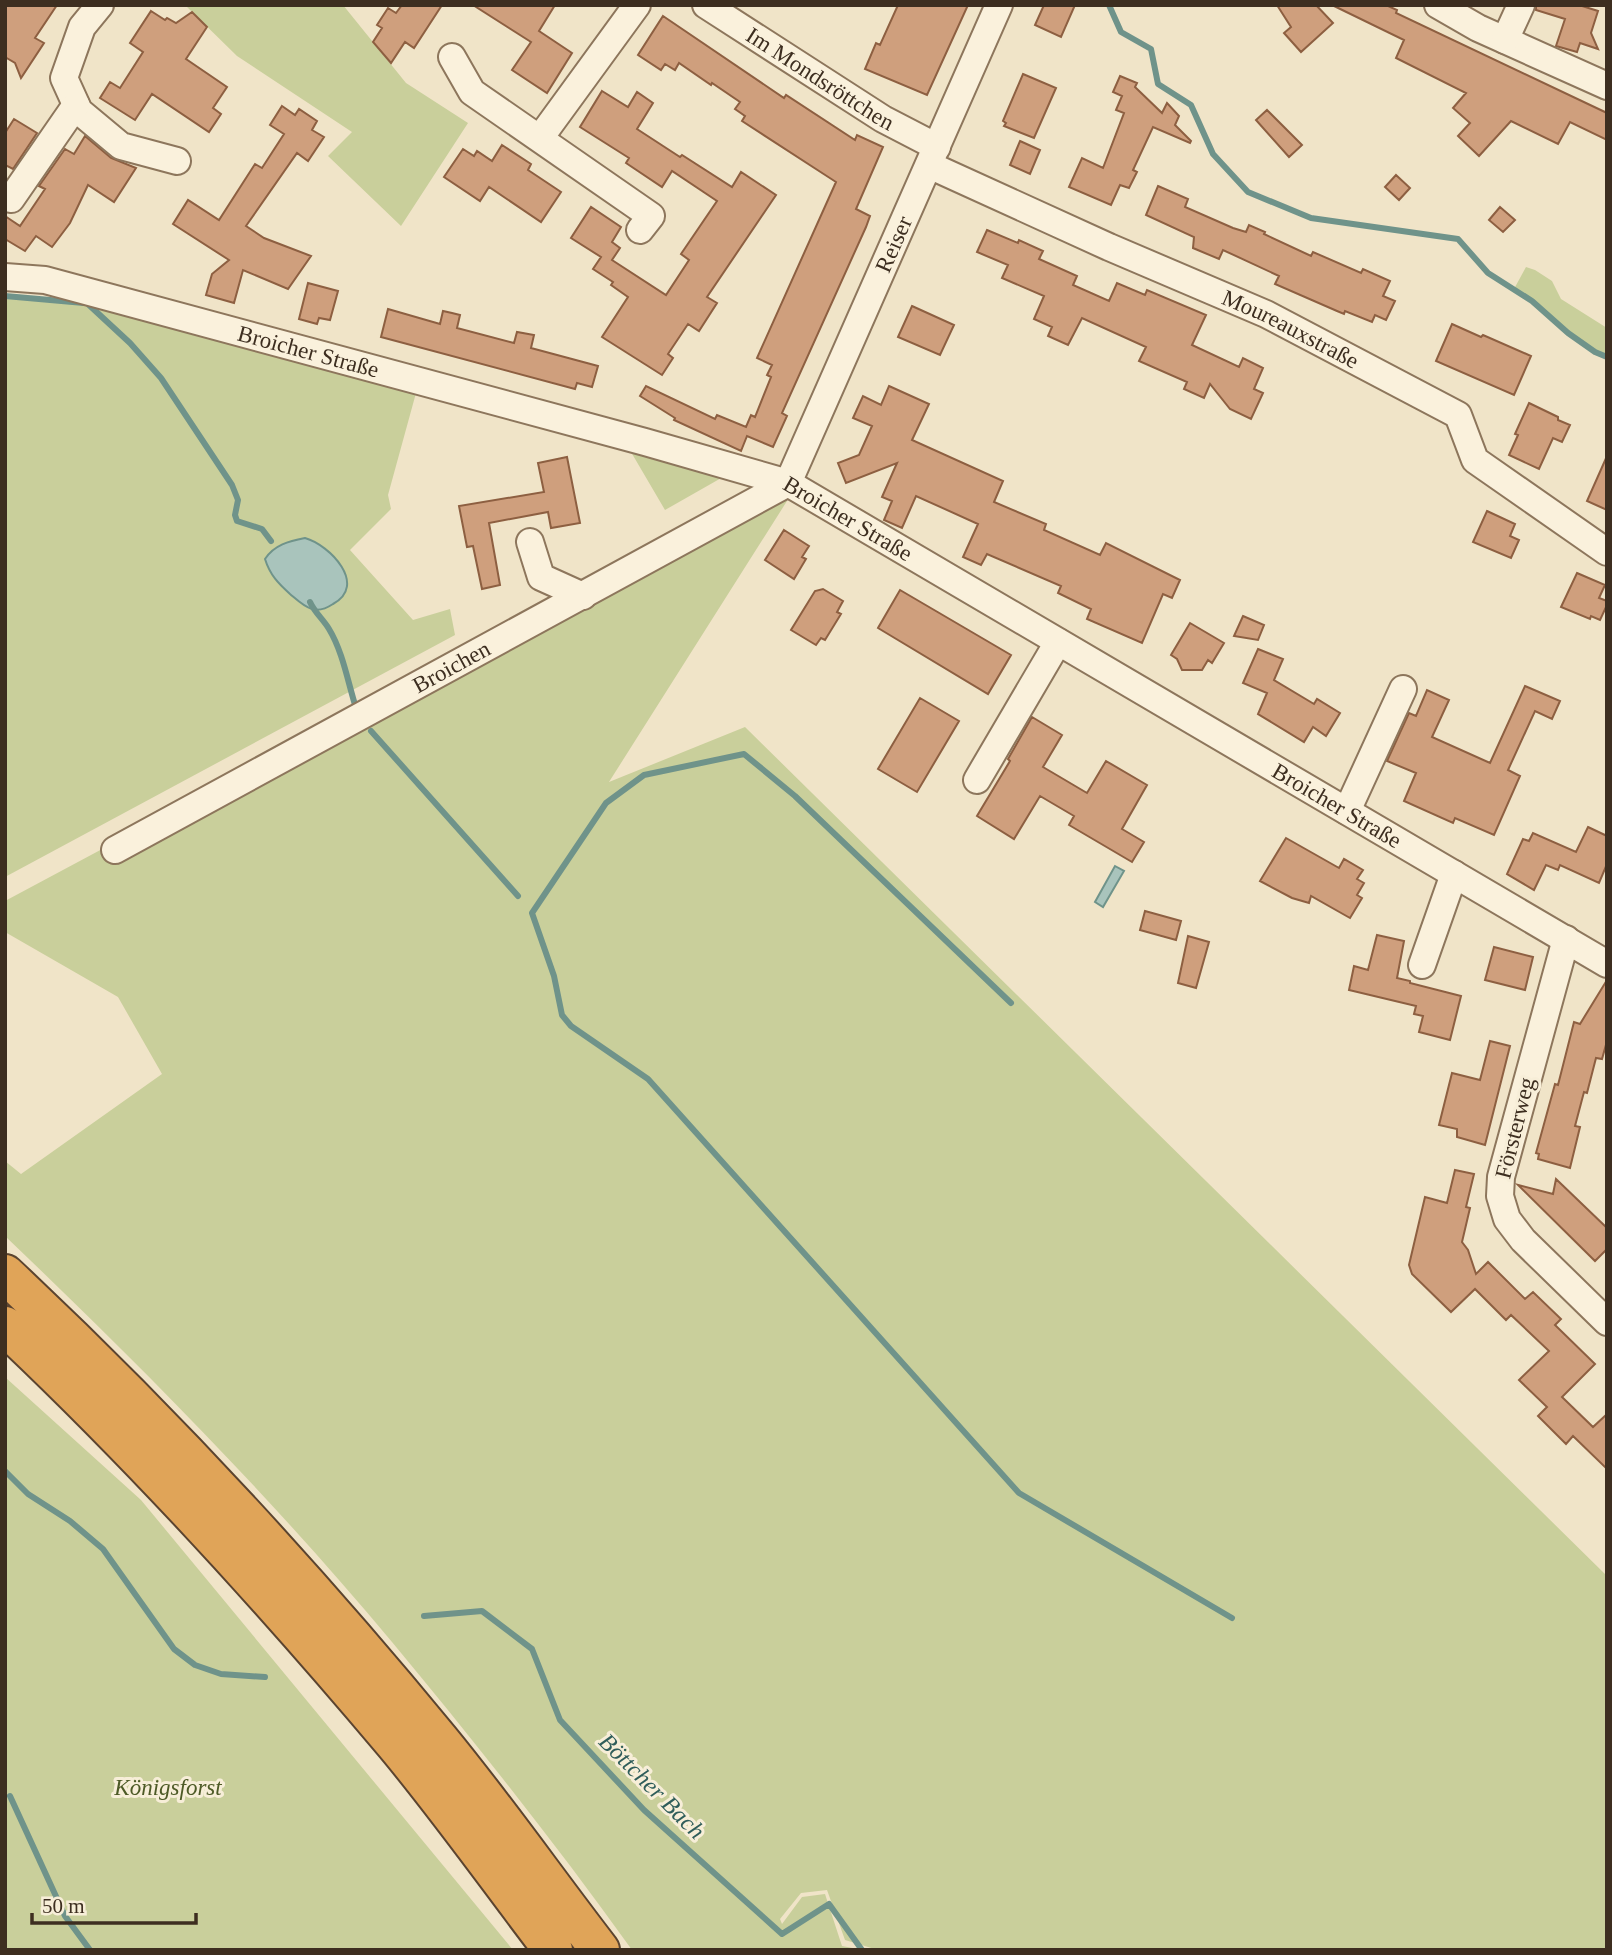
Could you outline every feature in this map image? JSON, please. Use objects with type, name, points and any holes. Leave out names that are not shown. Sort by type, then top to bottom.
[{"type":"highway","points":[[5,1274],[194,1460],[325,1606],[441,1740],[600,1950]]},
{"type":"highway","points":[[5,1326],[189,1509],[279,1611],[396,1746],[553,1950]]},
{"type":"street","points":[[100,5],[82,27],[64,78],[76,105],[79,111],[121,146],[177,161]]},
{"type":"street","points":[[540,138],[637,5]]},
{"type":"street","name":"Im Mondsröttchen","points":[[706,5],[883,119],[933,156]]},
{"type":"street","name":"Reiser","points":[[788,483],[999,5]]},
{"type":"street","points":[[1438,5],[1505,40],[1606,81]]},
{"type":"street","points":[[1505,40],[1521,5]]},
{"type":"street","points":[[452,57],[472,92],[650,216],[640,230]]},
{"type":"street","points":[[5,198],[11,199],[76,105]]},
{"type":"street","name":"Moureauxstraße","points":[[933,156],[1109,247],[1266,314],[1458,415],[1475,460],[1607,552]]},
{"type":"street","name":"Broicher Straße","points":[[5,277],[56,284],[788,483],[1607,964]]},
{"type":"street","name":"Broichen","points":[[115,850],[788,483]]},
{"type":"street","points":[[530,542],[541,577],[583,596]]},
{"type":"street","points":[[978,780],[1058,642]]},
{"type":"street","points":[[1347,811],[1403,690]]},
{"type":"street","points":[[1422,965],[1454,874]]},
{"type":"street","name":"Försterweg","points":[[1566,939],[1500,1177],[1500,1196],[1507,1219],[1523,1240],[1607,1322]]},
{"type":"green space","points":[[343,5],[406,83],[468,123],[401,226],[328,156],[352,132],[237,56],[186,6]]},
{"type":"green space","points":[[1526,267],[1552,281],[1561,299],[1607,328],[1607,355],[1582,341],[1514,289]]},
{"type":"green space","points":[[5,296],[93,303],[416,393],[388,495],[391,509],[350,550],[413,620],[450,609],[455,635],[5,877]]},
{"type":"green space","points":[[631,452],[723,477],[665,510]]},
{"type":"green space","points":[[772,491],[787,501],[609,782],[745,727],[1607,1576],[1607,1950],[878,1950],[845,1940],[827,1890],[801,1893],[780,1919],[782,1924],[802,1897],[825,1894],[842,1946],[863,1950],[632,1950],[484,1755],[392,1642],[300,1536],[204,1433],[5,1236],[5,1161],[21,1174],[162,1074],[118,997],[5,932],[5,901]]},
{"type":"green space","name":"Königsforst","points":[[5,1377],[141,1500],[513,1950],[5,1950]]},
{"type":"water","points":[[305,538],[315,542],[334,557],[342,566],[346,577],[347,587],[343,596],[323,609],[315,610],[303,605],[275,578],[265,559],[282,544]]},
{"type":"water","points":[[1115,866],[1124,871],[1103,907],[1095,902]]},
{"type":"building","points":[[5,5],[57,5],[35,38],[44,43],[21,78],[15,63],[5,57]]},
{"type":"building","points":[[402,5],[442,5],[414,48],[405,42],[391,63],[373,42],[382,28],[377,25],[388,8],[396,13]]},
{"type":"building","points":[[473,5],[555,5],[539,31],[572,53],[547,93],[512,70],[531,42]]},
{"type":"building","points":[[898,5],[968,5],[927,95],[865,69],[876,43],[880,45]]},
{"type":"building","points":[[1044,5],[1075,5],[1061,37],[1035,25]]},
{"type":"building","points":[[1277,5],[1316,5],[1333,23],[1301,52],[1284,33],[1291,27]]},
{"type":"building","points":[[1332,5],[1386,5],[1397,10],[1396,13],[1607,113],[1607,140],[1570,122],[1558,144],[1511,121],[1479,156],[1458,136],[1470,123],[1453,108],[1466,93],[1396,58],[1404,40]]},
{"type":"building","points":[[1536,5],[1579,5],[1598,11],[1591,33],[1598,49],[1580,43],[1577,52],[1556,46],[1565,19],[1536,10]]},
{"type":"building","points":[[151,11],[176,23],[192,12],[207,27],[186,59],[227,87],[213,108],[221,114],[209,132],[152,94],[135,120],[100,98],[110,82],[120,88],[143,52],[130,43]]},
{"type":"building","points":[[663,16],[784,98],[786,95],[855,140],[857,135],[883,147],[856,209],[870,216],[866,227],[782,413],[787,416],[773,447],[747,436],[741,451],[674,420],[675,418],[640,396],[646,386],[715,419],[717,415],[746,427],[751,415],[755,417],[771,377],[767,375],[772,365],[757,358],[836,182],[742,121],[745,116],[735,109],[740,102],[712,83],[711,85],[679,63],[675,70],[665,64],[661,70],[638,55]]},
{"type":"building","points":[[1023,74],[1056,88],[1034,138],[1004,126],[1006,123],[1003,121]]},
{"type":"building","points":[[1120,76],[1137,83],[1135,87],[1162,113],[1167,103],[1179,116],[1175,125],[1191,141],[1190,143],[1153,127],[1133,170],[1137,172],[1129,188],[1120,185],[1111,205],[1069,187],[1082,158],[1103,168],[1124,113],[1116,110],[1122,96],[1113,92]]},
{"type":"building","points":[[602,91],[628,107],[637,92],[653,103],[637,129],[732,187],[741,172],[776,195],[707,297],[717,303],[699,331],[688,324],[668,354],[673,358],[662,375],[602,337],[628,297],[611,285],[613,282],[593,269],[601,257],[571,238],[591,207],[621,227],[612,242],[620,248],[612,260],[666,295],[689,260],[681,254],[717,201],[672,171],[662,187],[626,163],[629,158],[580,127]]},
{"type":"building","points":[[282,106],[295,115],[299,109],[317,121],[312,130],[324,137],[308,161],[297,153],[246,226],[264,238],[311,256],[288,289],[243,270],[234,303],[206,295],[212,274],[229,260],[173,224],[188,200],[219,220],[255,164],[262,168],[284,134],[270,125]]},
{"type":"building","points":[[1267,110],[1302,145],[1289,157],[1256,120]]},
{"type":"building","points":[[14,119],[37,133],[13,169],[5,165],[5,133]]},
{"type":"building","points":[[85,136],[111,158],[136,168],[114,202],[88,185],[70,223],[52,247],[36,236],[25,251],[5,239],[5,216],[20,226],[45,189],[39,186],[65,149],[74,154]]},
{"type":"building","points":[[1020,141],[1040,150],[1030,174],[1010,165]]},
{"type":"building","points":[[502,145],[531,164],[528,170],[561,192],[541,222],[489,187],[480,201],[444,177],[463,149],[474,156],[477,151],[492,161]]},
{"type":"building","points":[[1396,175],[1410,188],[1399,200],[1385,187]]},
{"type":"building","points":[[1158,186],[1188,199],[1185,207],[1233,228],[1246,232],[1249,225],[1311,256],[1313,252],[1361,273],[1363,269],[1390,281],[1383,296],[1395,301],[1386,320],[1375,315],[1372,322],[1345,311],[1344,314],[1275,284],[1279,276],[1223,250],[1219,259],[1193,248],[1194,237],[1146,215]]},
{"type":"building","points":[[1500,207],[1515,220],[1503,232],[1489,220]]},
{"type":"building","points":[[987,230],[1043,251],[1039,259],[1077,276],[1073,285],[1109,301],[1117,283],[1145,295],[1147,290],[1206,315],[1192,345],[1239,367],[1243,358],[1263,368],[1254,389],[1263,393],[1251,419],[1230,409],[1210,384],[1204,398],[1184,389],[1187,382],[1139,361],[1146,347],[1082,318],[1068,345],[1048,336],[1052,327],[1034,319],[1044,296],[1002,278],[1008,265],[977,252]]},
{"type":"building","points":[[308,283],[338,291],[330,320],[319,318],[317,324],[299,319]]},
{"type":"building","points":[[912,306],[954,325],[940,355],[898,337]]},
{"type":"building","points":[[388,309],[440,324],[443,311],[460,315],[457,328],[514,343],[517,332],[534,335],[531,348],[598,366],[592,387],[577,383],[575,389],[381,337]]},
{"type":"building","points":[[1452,324],[1531,356],[1514,395],[1436,361]]},
{"type":"building","points":[[889,386],[929,404],[912,440],[1003,481],[994,502],[1046,524],[1044,530],[1100,555],[1106,543],[1180,580],[1172,598],[1163,594],[1142,643],[1087,619],[1091,609],[1058,593],[1061,586],[987,554],[981,565],[963,557],[978,524],[916,496],[902,528],[884,520],[892,501],[882,497],[897,463],[846,483],[838,463],[859,455],[872,426],[853,418],[863,396],[881,405]]},
{"type":"building","points":[[1529,403],[1570,425],[1562,442],[1553,438],[1539,469],[1509,455]]},
{"type":"building","points":[[1607,456],[1607,510],[1587,501]]},
{"type":"building","points":[[567,457],[580,523],[551,528],[548,512],[489,523],[500,585],[482,589],[473,546],[467,547],[459,506],[544,492],[538,463]]},
{"type":"building","points":[[1487,511],[1515,524],[1510,536],[1519,540],[1511,558],[1473,542]]},
{"type":"building","points":[[784,530],[809,546],[802,557],[806,559],[794,579],[765,560]]},
{"type":"building","points":[[1577,573],[1605,585],[1599,598],[1607,601],[1607,605],[1600,620],[1591,616],[1590,619],[1561,607]]},
{"type":"building","points":[[823,589],[843,601],[837,612],[841,614],[825,640],[821,638],[816,645],[791,630],[815,591]]},
{"type":"building","points":[[900,590],[1011,655],[988,694],[878,628]]},
{"type":"building","points":[[1243,616],[1264,625],[1258,640],[1234,636]]},
{"type":"building","points":[[1190,623],[1224,643],[1212,663],[1208,660],[1202,670],[1182,670],[1177,659],[1171,655]]},
{"type":"building","points":[[1258,649],[1283,659],[1274,680],[1314,704],[1317,699],[1340,713],[1326,736],[1313,727],[1304,742],[1258,714],[1267,693],[1243,683]]},
{"type":"building","points":[[1525,686],[1560,701],[1552,719],[1535,711],[1508,770],[1520,776],[1494,835],[1455,818],[1453,823],[1404,801],[1416,773],[1387,761],[1409,713],[1416,716],[1427,690],[1449,700],[1432,737],[1490,763]]},
{"type":"building","points":[[920,698],[959,721],[917,792],[878,769]]},
{"type":"building","points":[[1032,717],[1062,735],[1043,767],[1087,793],[1106,761],[1147,785],[1122,829],[1144,842],[1132,862],[1069,825],[1074,816],[1040,796],[1014,839],[977,816],[1010,761],[1008,759]]},
{"type":"building","points":[[1588,827],[1607,836],[1607,864],[1599,883],[1560,865],[1558,870],[1546,865],[1534,890],[1507,874],[1523,839],[1529,841],[1533,833],[1576,852]]},
{"type":"building","points":[[1286,838],[1339,868],[1344,859],[1363,870],[1357,879],[1364,883],[1357,895],[1362,898],[1350,918],[1311,896],[1309,903],[1292,898],[1260,881]]},
{"type":"building","points":[[1145,911],[1181,921],[1176,940],[1140,930]]},
{"type":"building","points":[[1377,935],[1404,941],[1397,978],[1461,996],[1450,1040],[1419,1032],[1423,1016],[1414,1014],[1416,1006],[1349,990],[1354,966],[1368,970]]},
{"type":"building","points":[[1188,936],[1209,942],[1196,988],[1178,983]]},
{"type":"building","points":[[1494,947],[1533,957],[1525,990],[1485,980]]},
{"type":"building","points":[[1607,980],[1607,1041],[1602,1059],[1596,1058],[1587,1093],[1584,1092],[1575,1126],[1580,1127],[1570,1168],[1538,1159],[1539,1154],[1536,1153],[1555,1084],[1558,1085],[1574,1022],[1580,1024]]},
{"type":"building","points":[[1490,1041],[1510,1046],[1485,1145],[1457,1137],[1457,1129],[1439,1125],[1452,1073],[1480,1080]]},
{"type":"building","points":[[1455,1170],[1474,1174],[1466,1207],[1470,1208],[1462,1242],[1468,1250],[1476,1274],[1488,1262],[1525,1299],[1533,1292],[1561,1319],[1555,1325],[1595,1364],[1562,1397],[1593,1427],[1607,1414],[1607,1469],[1573,1436],[1566,1444],[1538,1416],[1547,1407],[1519,1380],[1549,1351],[1511,1315],[1506,1320],[1475,1289],[1451,1312],[1412,1274],[1409,1265],[1425,1197],[1447,1203]]},
{"type":"building","points":[[1556,1179],[1607,1228],[1607,1249],[1595,1261],[1518,1185],[1553,1194]]},
{"type":"waterway","points":[[1109,5],[1121,32],[1151,49],[1158,84],[1191,105],[1213,154],[1248,192],[1311,218],[1458,239],[1488,273],[1532,301],[1568,333],[1607,357]]},
{"type":"waterway","points":[[5,296],[84,303]]},
{"type":"waterway","points":[[89,305],[130,343],[161,378],[232,485],[238,500],[235,515],[237,521],[262,529],[271,541]]},
{"type":"waterway","points":[[310,602],[329,629],[338,648],[356,708]]},
{"type":"waterway","points":[[371,731],[518,896]]},
{"type":"waterway","points":[[1011,1003],[795,796],[744,754],[644,775],[606,803],[532,913],[554,976],[562,1015],[571,1026],[648,1079],[1019,1493],[1232,1618]]},
{"type":"waterway","name":"Böttcher Bach","points":[[5,1471],[28,1494],[70,1521],[103,1549],[174,1649],[195,1665],[221,1674],[265,1677]]},
{"type":"waterway","name":"Böttcher Bach","points":[[424,1616],[482,1611],[532,1649],[560,1720],[644,1810],[782,1934],[829,1904],[862,1950]]},
{"type":"waterway","points":[[10,1796],[65,1916],[90,1950]]}]
